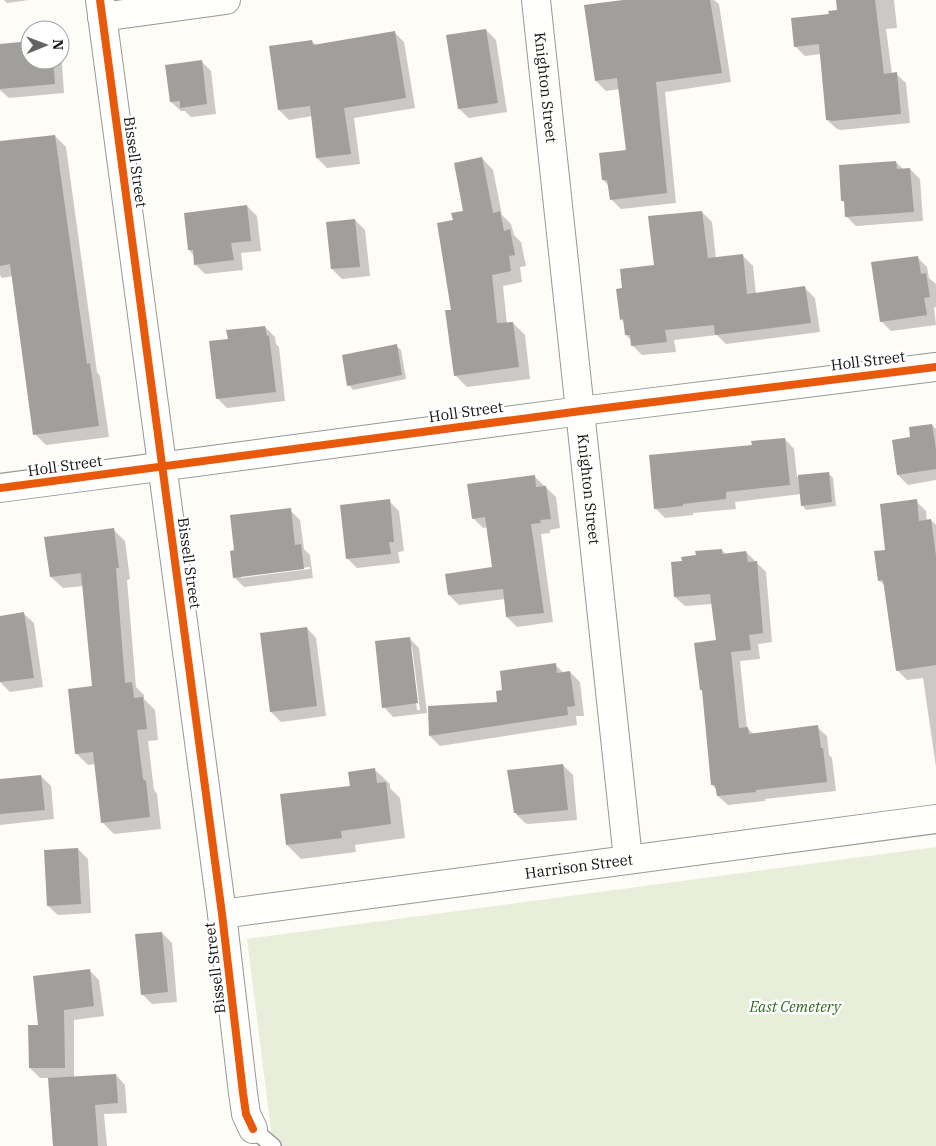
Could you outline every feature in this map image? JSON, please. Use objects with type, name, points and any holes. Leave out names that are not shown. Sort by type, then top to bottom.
[{"type":"street","points":[[101,8],[226,0]]},
{"type":"street","name":"Knighton Street","points":[[536,0],[628,859]]},
{"type":"street","name":"Bissell Street","points":[[101,8],[222,914],[246,1114],[263,1137]]},
{"type":"street","name":"Holl Street","points":[[0,488],[581,411],[936,367]]},
{"type":"street","name":"Harrison Street","points":[[222,914],[936,819]]},
{"type":"green space","name":"East Cemetery","points":[[936,847],[936,1146],[273,1146],[247,939]]},
{"type":"building","points":[[623,0],[710,0],[722,73],[656,82],[667,193],[610,200],[607,180],[602,180],[599,153],[626,150],[617,78],[595,81],[584,5]]},
{"type":"building","points":[[836,0],[875,0],[884,74],[897,72],[901,114],[826,120],[819,44],[794,47],[791,18],[829,14],[828,11],[837,10]]},
{"type":"building","points":[[486,29],[498,103],[458,109],[446,35]]},
{"type":"building","points":[[395,31],[406,98],[344,108],[351,154],[316,158],[310,106],[278,110],[269,46],[312,40],[313,45]]},
{"type":"building","points":[[20,42],[20,70],[54,70],[55,84],[0,89],[0,44]]},
{"type":"building","points":[[202,60],[207,104],[180,108],[180,101],[170,102],[165,65]]},
{"type":"building","points":[[55,135],[87,364],[90,363],[99,426],[33,435],[10,264],[0,266],[0,141]]},
{"type":"building","points":[[482,157],[493,213],[500,211],[504,231],[510,229],[515,255],[509,256],[511,271],[492,275],[497,323],[513,322],[519,367],[454,376],[445,310],[451,310],[437,223],[453,220],[451,213],[463,211],[454,163]]},
{"type":"building","points":[[896,161],[897,169],[910,168],[914,212],[845,217],[844,201],[841,201],[839,165]]},
{"type":"building","points":[[247,205],[251,241],[231,243],[234,260],[194,265],[193,250],[188,250],[184,213]]},
{"type":"building","points":[[702,211],[708,258],[743,254],[747,294],[805,286],[811,323],[715,335],[714,325],[665,330],[667,342],[631,346],[630,335],[625,335],[623,319],[620,320],[616,289],[622,288],[620,269],[654,265],[648,216]]},
{"type":"building","points":[[355,219],[360,267],[331,269],[326,222]]},
{"type":"building","points":[[918,256],[921,274],[926,273],[930,297],[924,298],[927,315],[880,322],[871,262]]},
{"type":"building","points":[[265,326],[267,336],[269,335],[276,392],[216,399],[209,341],[228,339],[226,330]]},
{"type":"building","points":[[397,344],[402,375],[347,386],[342,355]]},
{"type":"building","points":[[932,424],[936,449],[936,469],[897,475],[892,440],[910,437],[909,427]]},
{"type":"building","points":[[785,438],[790,485],[726,492],[726,499],[654,509],[649,455],[752,445],[751,441]]},
{"type":"building","points":[[829,472],[832,502],[801,506],[798,475]]},
{"type":"building","points":[[535,475],[536,487],[546,486],[551,519],[540,520],[541,523],[531,524],[544,613],[506,617],[503,589],[448,595],[445,574],[492,567],[485,517],[472,519],[467,484]]},
{"type":"building","points":[[390,499],[394,542],[389,542],[391,554],[346,559],[340,505]]},
{"type":"building","points":[[917,499],[919,521],[931,519],[936,556],[936,665],[896,671],[883,580],[878,581],[874,551],[885,550],[880,504]]},
{"type":"building","points":[[291,508],[295,545],[301,544],[304,569],[233,578],[230,551],[234,550],[230,515]]},
{"type":"building","points":[[114,528],[119,568],[116,568],[125,683],[132,682],[134,698],[143,697],[147,729],[137,730],[150,817],[101,823],[93,752],[75,754],[68,689],[92,686],[81,573],[50,577],[44,537]]},
{"type":"building","points":[[722,549],[722,554],[746,551],[748,562],[757,561],[763,633],[749,635],[751,650],[731,652],[739,728],[748,727],[749,734],[818,725],[827,782],[717,796],[715,785],[711,785],[702,690],[700,690],[694,643],[716,640],[710,594],[674,597],[671,562],[682,561],[681,557],[696,555],[695,551]]},
{"type":"building","points":[[24,612],[34,678],[0,682],[0,616]]},
{"type":"building","points":[[307,627],[317,706],[270,712],[260,633]]},
{"type":"building","points":[[410,637],[418,703],[382,708],[375,641]]},
{"type":"building","points":[[556,663],[557,673],[570,671],[575,706],[567,707],[568,715],[429,736],[428,706],[497,702],[496,691],[502,690],[500,671]]},
{"type":"building","points":[[563,764],[568,810],[517,815],[517,813],[514,813],[507,770]]},
{"type":"building","points":[[375,768],[377,783],[386,782],[391,824],[341,831],[342,838],[286,845],[280,794],[350,786],[348,772]]},
{"type":"building","points":[[41,775],[45,810],[0,814],[0,779]]},
{"type":"building","points":[[78,848],[81,904],[47,906],[44,850]]},
{"type":"building","points":[[162,932],[168,992],[141,995],[135,934]]},
{"type":"building","points":[[90,969],[94,1006],[64,1010],[65,1068],[29,1068],[28,1025],[38,1025],[33,976]]},
{"type":"building","points":[[116,1074],[118,1103],[95,1105],[98,1146],[53,1146],[48,1078]]},
{"type":"cycle path","points":[[100,0],[222,914],[243,1093],[246,1114],[253,1129]]},
{"type":"cycle path","points":[[0,488],[581,411],[936,367]]}]
